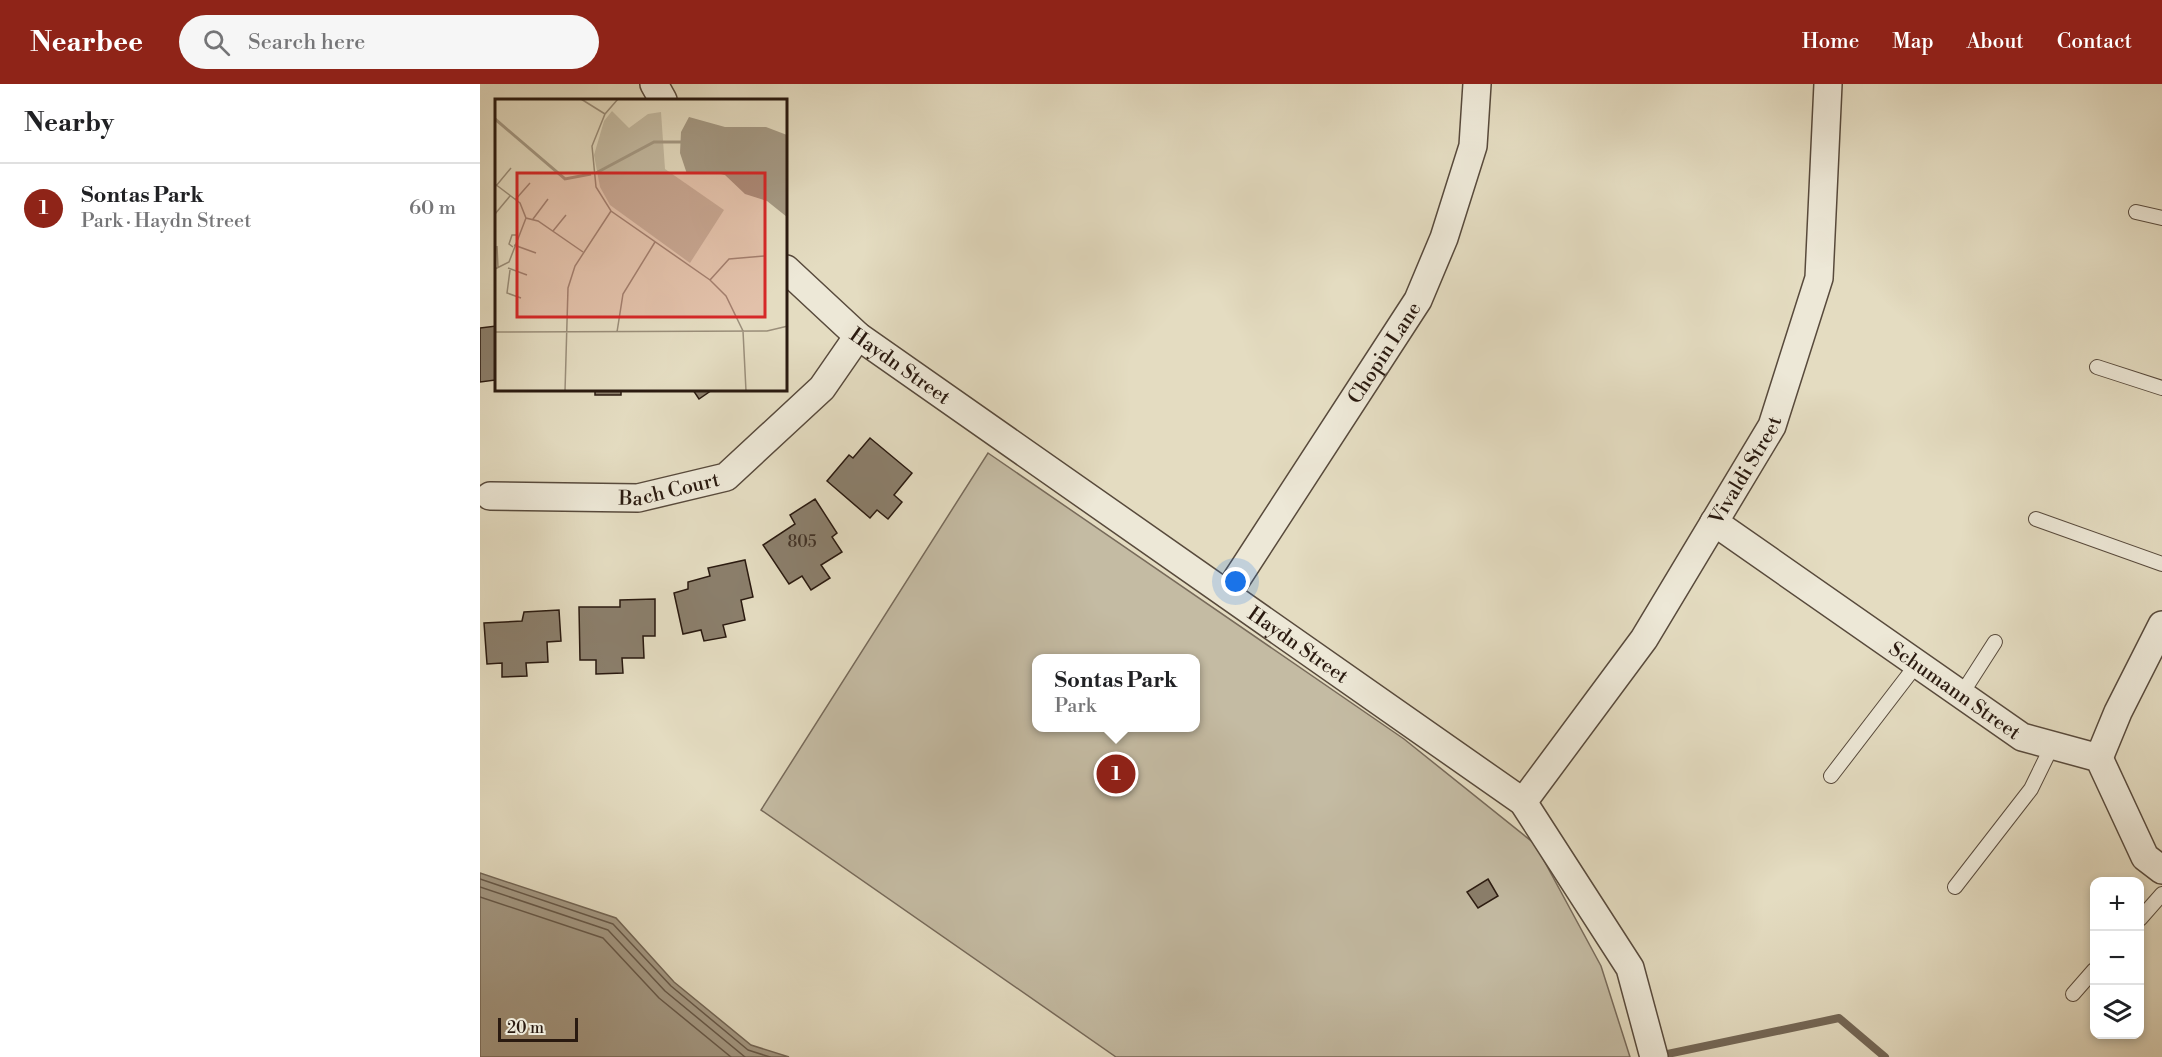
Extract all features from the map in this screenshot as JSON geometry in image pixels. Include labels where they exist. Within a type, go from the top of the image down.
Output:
[{"type":"street","points":[[654,84],[662,99]]},
{"type":"street","name":"Chopin Lane","points":[[1227,594],[1418,300],[1444,238],[1473,146],[1477,84]]},
{"type":"street","name":"Vivaldi Street","points":[[1523,802],[1644,639],[1772,426],[1819,278],[1828,84]]},
{"type":"street","name":"Haydn Street","points":[[788,270],[858,336],[1523,802],[1630,968],[1654,1057]]},
{"type":"street","name":"Bach Court","points":[[490,496],[638,498],[726,477],[822,388],[858,336]]},
{"type":"street","name":"Schumann Street","points":[[1714,522],[2022,737],[2099,758]]},
{"type":"street","points":[[2160,634],[2118,712],[2099,758],[2145,857],[2162,870]]},
{"type":"lane","points":[[2136,212],[2162,218]]},
{"type":"lane","points":[[2097,367],[2162,388]]},
{"type":"lane","points":[[2036,519],[2162,564]]},
{"type":"lane","points":[[1961,695],[1995,642]]},
{"type":"lane","points":[[1831,776],[1917,664]]},
{"type":"lane","points":[[1954,887],[2031,789],[2052,746]]},
{"type":"lane","points":[[2144,914],[2162,894]]},
{"type":"lane","points":[[2073,994],[2090,975]]},
{"type":"shaded area","points":[[988,453],[1404,739],[1535,844],[1601,966],[1630,1057],[1116,1057],[761,810]]},
{"type":"water","points":[[480,873],[616,918],[674,982],[751,1045],[789,1057],[480,1057]]},
{"type":"building","points":[[495,326],[495,380],[480,382],[480,328]]},
{"type":"building","points":[[595,392],[621,392],[621,395],[595,395]]},
{"type":"building","points":[[694,392],[709,392],[699,399]]},
{"type":"building","points":[[870,438],[912,473],[894,495],[902,502],[888,519],[877,510],[870,518],[827,481],[849,455],[853,458]]},
{"type":"building","points":[[815,499],[837,533],[832,537],[842,552],[821,565],[830,578],[811,590],[802,576],[789,584],[763,545],[795,524],[790,515]]},
{"type":"building","points":[[745,560],[753,597],[741,600],[745,620],[723,625],[726,637],[704,641],[701,630],[683,634],[674,593],[688,589],[688,582],[710,576],[708,568]]},
{"type":"building","points":[[655,599],[655,636],[643,636],[644,658],[622,658],[623,673],[596,674],[596,660],[580,660],[579,607],[620,607],[620,600]]},
{"type":"building","points":[[559,610],[561,641],[547,642],[548,662],[526,663],[527,676],[502,677],[502,663],[487,664],[484,623],[522,621],[524,612]]},
{"type":"building","points":[[1488,879],[1498,896],[1478,908],[1467,892]]},
{"type":"waterway","points":[[1658,1056],[1839,1018],[1885,1057]]},
{"type":"place","name":"Sontas Park","points":[[1116,774]]}]
